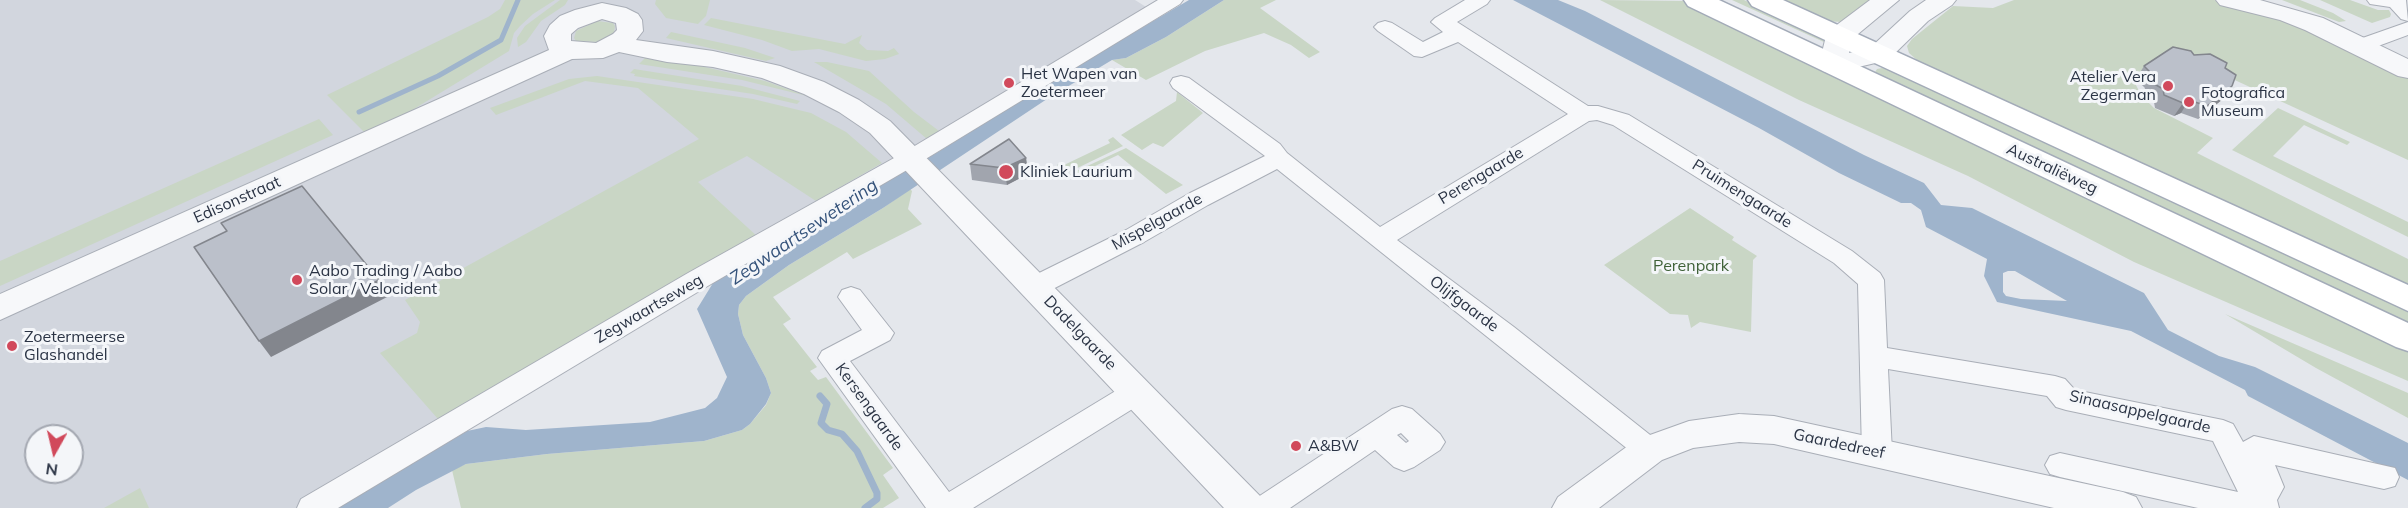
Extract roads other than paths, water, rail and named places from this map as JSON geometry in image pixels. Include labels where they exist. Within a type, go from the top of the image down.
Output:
[{"type":"main road","name":"Australiëweg","points":[[1697,0],[1836,50],[2408,338]]},
{"type":"main road","name":"Australiëweg","points":[[1761,0],[1836,50],[1879,54],[2408,299]]},
{"type":"street","name":"Zegwaartseweg","points":[[312,508],[698,280],[919,166],[1173,0]]},
{"type":"street","name":"Pruimengaarde","points":[[1480,0],[1442,22],[1584,114],[1598,112],[1621,120],[1843,257],[1848,264],[1871,280],[1877,453]]},
{"type":"street","points":[[1836,50],[1886,0]]},
{"type":"street","points":[[1879,54],[1919,16],[1943,0]]},
{"type":"street","points":[[2229,0],[2289,15],[2367,44],[2408,63]]},
{"type":"street","points":[[2274,0],[2320,16],[2408,70]]},
{"type":"street","points":[[601,7],[626,17],[630,23],[623,37],[588,52],[563,46],[559,31],[563,26],[601,7]]},
{"type":"street","points":[[1384,27],[1422,51],[1459,33]]},
{"type":"street","points":[[2367,44],[2408,28]]},
{"type":"street","name":"Dadelgaarde","points":[[623,37],[667,54],[713,59],[770,72],[814,88],[849,106],[880,127],[1248,508]]},
{"type":"street","name":"Edisonstraat","points":[[0,308],[473,92],[504,81],[563,46]]},
{"type":"street","name":"Olijfgaarde","points":[[1181,83],[1272,149],[1379,239],[1504,334],[1649,450]]},
{"type":"street","name":"Perengaarde","points":[[1379,239],[1584,114]]},
{"type":"street","name":"Mispelgaarde","points":[[1036,286],[1280,158]]},
{"type":"street","name":"Kersengaarde","points":[[851,297],[880,333],[832,358],[943,508]]},
{"type":"street","name":"Sinaasappelgaarde","points":[[1875,356],[2055,387],[2066,399],[2223,432],[2260,505]]},
{"type":"street","points":[[948,508],[1137,392]]},
{"type":"street","name":"Gaardedreef","points":[[1571,508],[1649,450],[1689,435],[1739,428],[1774,430],[1877,453],[2066,489],[2260,505]]},
{"type":"street","points":[[1266,508],[1377,434]]},
{"type":"street","points":[[2260,505],[2269,487],[2254,448],[2384,477]]},
{"type":"street","name":"Gaardedreef","points":[[2066,489],[2123,508]]},
{"type":"water","name":"Zegwaartsewetering","points":[[1189,0],[1224,0],[1166,37],[1126,58],[1112,60],[1047,99],[883,208],[789,265],[746,296],[739,305],[738,314],[743,335],[766,378],[771,393],[766,404],[750,424],[742,430],[704,441],[547,454],[466,464],[416,490],[388,508],[337,508],[467,431],[486,427],[526,430],[650,422],[705,408],[717,398],[727,377],[697,309],[713,283],[938,152],[1061,75]]},
{"type":"water","points":[[1513,0],[1558,0],[1585,11],[1864,155],[1924,183],[1941,205],[1972,208],[2144,293],[2168,330],[2219,356],[2255,367],[2408,443],[2408,480],[2248,396],[2245,390],[2131,331],[1997,302],[1984,276],[1987,259],[1926,227],[1921,210],[1911,203],[1901,203],[1839,173],[1759,128]],"holes":[[[2015,271],[2067,301],[2006,296],[2003,292],[2003,273]]]},
{"type":"waterway","points":[[359,112],[438,76],[501,40],[518,0]]},
{"type":"waterway","points":[[820,396],[827,404],[821,423],[828,430],[842,434],[857,451],[877,493],[877,499],[865,508]]},
{"type":"place","name":"Het Wapen van Zoetermeer","points":[[1009,83]]},
{"type":"place","name":"Atelier Vera Zegerman","points":[[2168,86]]},
{"type":"place","name":"Fotografica Museum","points":[[2189,102]]},
{"type":"place","name":"Kliniek Laurium","points":[[1006,172]]},
{"type":"place","name":"Aabo Trading / Aabo Solar / Velocident","points":[[297,280]]},
{"type":"place","name":"Zoetermeerse Glashandel","points":[[12,346]]},
{"type":"place","name":"A&BW","points":[[1296,446]]},
{"type":"park label","name":"Perenpark","points":[[1691,266]]}]
